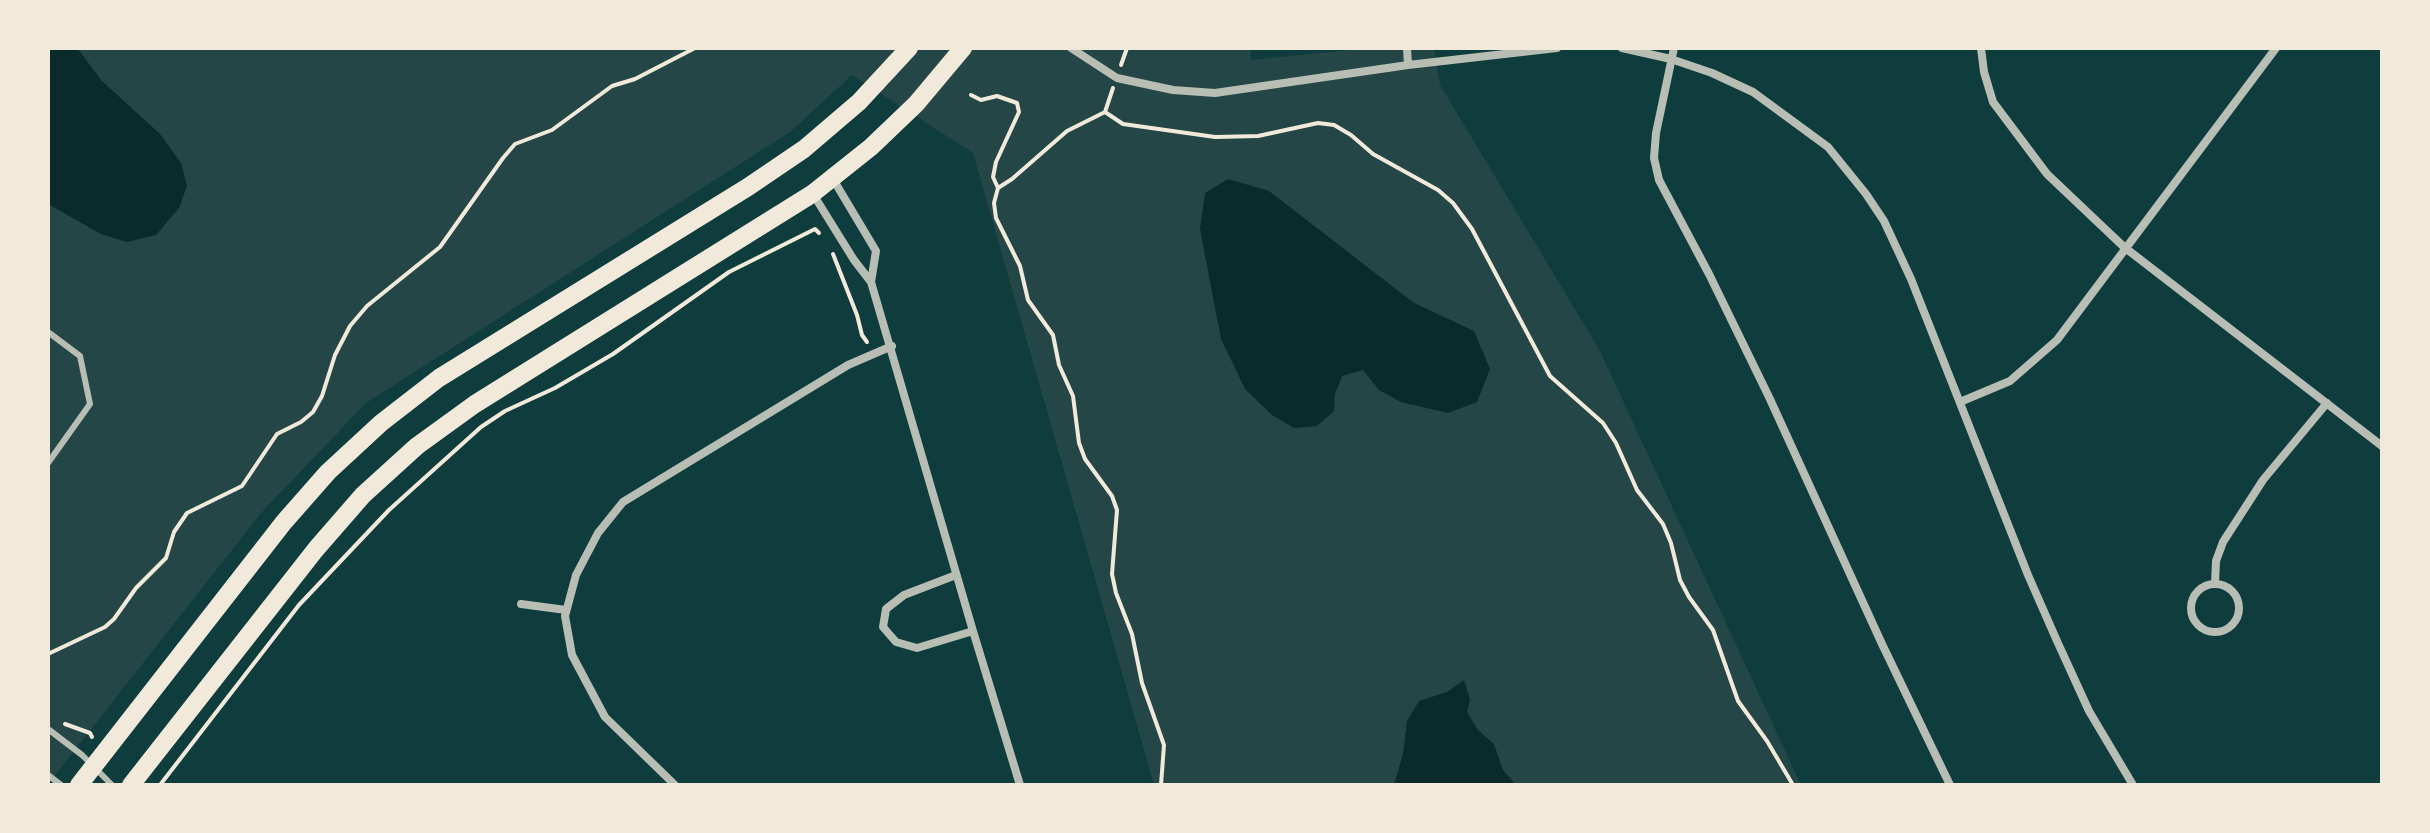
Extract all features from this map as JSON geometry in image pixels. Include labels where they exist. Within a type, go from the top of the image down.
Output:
[{"type":"main road","points":[[79,785],[284,522],[328,472],[381,423],[439,378],[748,187],[804,149],[859,102],[909,48]]},
{"type":"main road","points":[[131,785],[316,549],[363,495],[417,446],[475,404],[833,179],[916,104],[963,48]]},
{"type":"street","points":[[1071,48],[1117,78],[1173,90],[1215,93],[1408,65],[1557,48]]},
{"type":"street","points":[[1407,48],[1408,65]]},
{"type":"street","points":[[1622,48],[1671,59],[1753,92],[1808,130],[1846,168],[1884,221],[1911,279],[2057,641],[2089,711],[2133,785]]},
{"type":"street","points":[[1674,48],[1656,133],[1654,158],[1659,180],[1769,397],[1950,785]]},
{"type":"street","points":[[1981,48],[1993,102],[2047,174],[2124,247],[2382,446]]},
{"type":"street","points":[[1960,402],[2010,381],[2057,340],[2276,48]]},
{"type":"street","points":[[833,179],[876,251],[871,282]]},
{"type":"street","points":[[812,194],[871,282],[1020,785]]},
{"type":"street","points":[[675,785],[605,717],[572,655],[566,610],[576,575],[598,533],[623,502],[848,365],[892,346]]},
{"type":"street","points":[[2215,584],[2216,561],[2223,542],[2263,480],[2327,403]]},
{"type":"street","points":[[956,575],[904,595],[886,609],[883,627],[896,642],[917,648],[973,631]]},
{"type":"street","points":[[2215,584],[2234,593],[2239,608],[2234,623],[2221,632],[2198,626],[2193,620],[2191,604],[2198,590],[2215,584]]},
{"type":"street","points":[[521,604],[566,610]]},
{"type":"lane","points":[[48,332],[80,356],[90,404],[48,463]]},
{"type":"lane","points":[[48,729],[112,785]]},
{"type":"lane","points":[[48,775],[61,785]]},
{"type":"path","points":[[48,654],[105,627],[114,619],[136,588],[166,558],[174,532],[187,513],[242,486],[277,434],[313,412],[350,326],[367,306],[440,247],[515,144],[552,130],[612,86],[635,79],[695,48]]},
{"type":"path","points":[[971,95],[981,100],[997,96],[1017,103],[1019,112],[996,162],[993,177],[998,188],[994,203],[996,218],[1020,266],[1028,300],[1053,335],[1059,365],[1073,396],[1079,443],[1085,459],[1112,496],[1117,510],[1112,574],[1132,634],[1142,683],[1164,745],[1161,785]]},
{"type":"path","points":[[998,188],[1067,131],[1105,112],[1123,124],[1215,137],[1258,136],[1318,123],[1334,125],[1373,154],[1438,190],[1453,203],[1472,229],[1550,376],[1603,423],[1616,443],[1637,490],[1663,524],[1680,580],[1713,630],[1738,701],[1793,785]]},
{"type":"path","points":[[160,785],[299,605],[389,510],[481,427],[613,354],[729,272],[815,229],[822,235]]},
{"type":"path","points":[[827,244],[857,315],[862,335],[876,353]]},
{"type":"shaded area","points":[[48,48],[1250,48],[1251,60],[1369,48],[1434,48],[1440,85],[1599,349],[1801,785],[1154,785],[973,153],[852,75],[790,132],[366,403],[261,513],[48,784]]},
{"type":"shaded area","points":[[48,48],[77,48],[102,81],[160,134],[181,163],[187,186],[179,208],[156,235],[127,242],[101,234],[48,204]]},
{"type":"shaded area","points":[[1228,179],[1269,191],[1414,303],[1474,331],[1490,369],[1477,402],[1448,413],[1401,402],[1379,390],[1363,370],[1342,376],[1335,394],[1334,411],[1317,426],[1294,428],[1272,415],[1245,389],[1221,339],[1200,229],[1205,193]]},
{"type":"shaded area","points":[[1464,680],[1470,699],[1467,712],[1478,730],[1494,744],[1503,770],[1516,785],[1394,785],[1403,754],[1407,721],[1419,701],[1447,692]]}]
